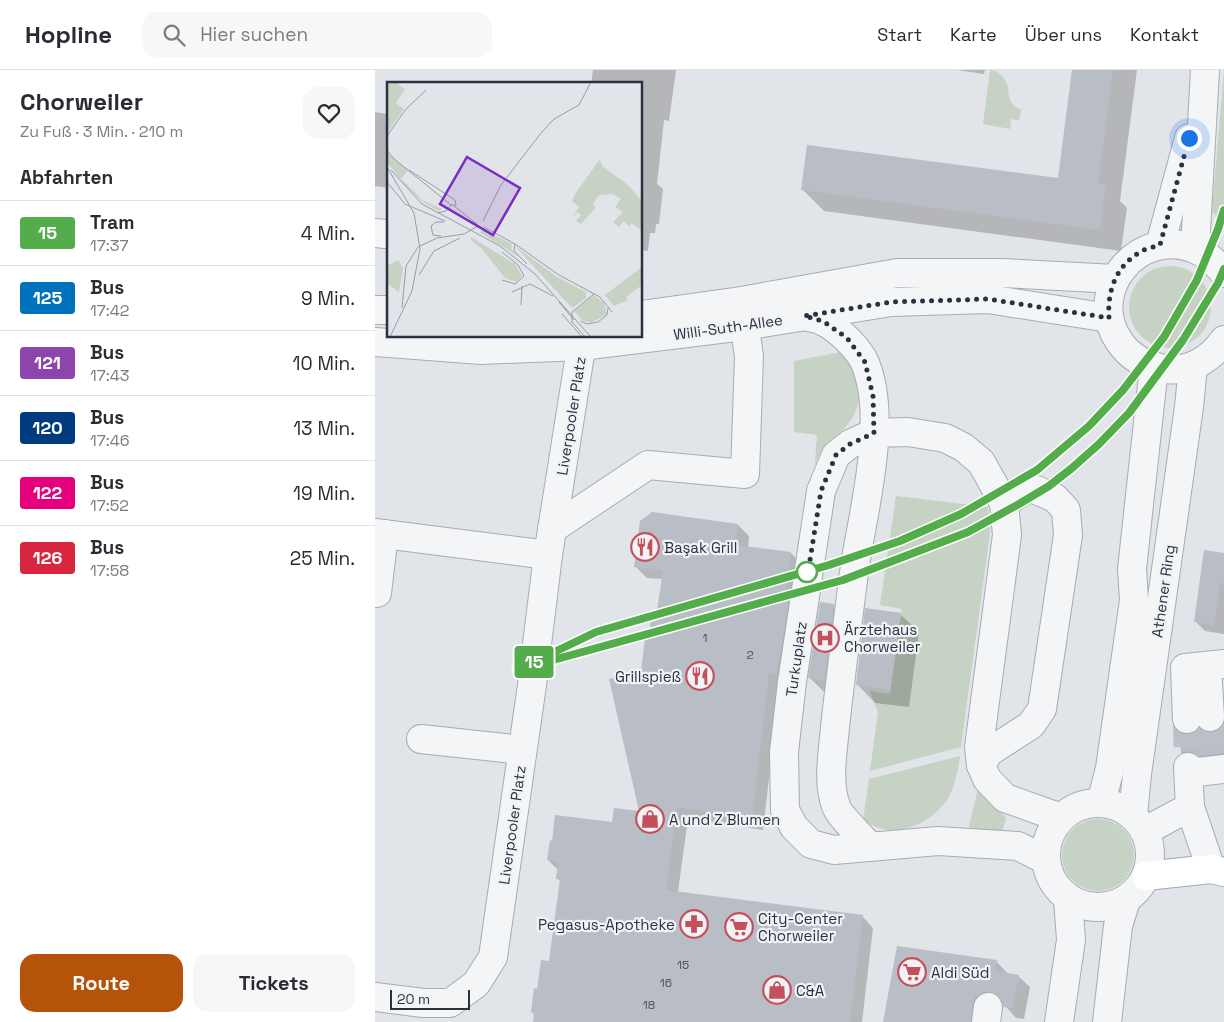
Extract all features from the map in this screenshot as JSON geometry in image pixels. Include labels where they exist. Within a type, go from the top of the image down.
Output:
[{"type":"main road","points":[[1146,876],[1217,870]]},
{"type":"street","points":[[1160,245],[1204,75]]},
{"type":"street","points":[[1195,249],[1204,75]]},
{"type":"street","points":[[1224,273],[1211,259],[1195,249],[1178,244],[1160,245],[1142,251],[1126,263],[1115,279],[1110,291],[1108,305],[1109,318],[1114,335],[1124,349],[1138,360],[1154,367],[1174,370],[1193,366],[1207,359],[1224,340]]},
{"type":"street","name":"Willi-Suth-Allee","points":[[643,331],[743,314],[897,273],[1002,273],[1115,279]]},
{"type":"street","name":"Willi-Suth-Allee","points":[[643,315],[743,314],[804,316],[891,302],[988,299],[1109,318]]},
{"type":"street","points":[[377,593],[380,534],[550,542],[648,465],[745,474],[749,356],[743,314]]},
{"type":"street","points":[[804,316],[823,321],[847,338],[865,362],[873,396],[874,433],[869,487],[855,565],[843,657],[832,784],[836,807],[869,847]]},
{"type":"street","name":"Willi-Suth-Allee","points":[[375,342],[481,350],[600,338]]},
{"type":"street","name":"Liverpooler Platz","points":[[375,997],[423,1003],[450,1003],[476,984],[493,957],[532,685],[550,542],[582,341]]},
{"type":"street","name":"Athener Ring","points":[[1107,1022],[1118,926],[1126,900],[1141,885],[1146,876],[1150,861],[1150,846],[1139,824],[1137,774],[1189,407],[1193,366]]},
{"type":"street","name":"Athener Ring","points":[[1101,803],[1110,768],[1134,600],[1132,569],[1154,367]]},
{"type":"street","name":"Turkuplatz","points":[[1046,860],[1018,846],[938,841],[834,850],[811,844],[794,827],[785,810],[784,752],[792,682],[821,491],[836,455],[850,444],[874,433],[908,432],[945,438],[963,446],[981,462],[1004,503],[1007,535],[979,746],[981,765],[987,779],[1005,798],[1061,818]]},
{"type":"street","points":[[981,765],[989,752],[1031,725],[1042,709],[1068,535],[1067,510],[1055,498],[1029,487],[1004,503]]},
{"type":"street","points":[[1152,665],[1205,666],[1198,718]]},
{"type":"street","points":[[421,739],[522,750]]},
{"type":"street","points":[[1205,769],[1190,807],[1217,870]]},
{"type":"street","points":[[1126,900],[1097,908],[1068,898],[1053,882],[1046,860],[1049,837],[1061,818],[1079,806],[1101,803],[1118,807],[1139,824],[1190,807]]},
{"type":"street","points":[[1059,1022],[1071,940],[1068,898]]},
{"type":"green space","points":[[990,70],[999,73],[1004,78],[1011,102],[1021,110],[1019,120],[1011,119],[1010,129],[983,124]]},
{"type":"green space","points":[[1224,70],[1224,226],[1212,211]]},
{"type":"green space","points":[[1162,266],[1178,266],[1193,273],[1204,284],[1211,299],[1208,323],[1199,336],[1178,348],[1162,348],[1147,341],[1136,330],[1129,315],[1129,299],[1136,284],[1147,273]]},
{"type":"green space","points":[[846,351],[858,378],[859,397],[857,407],[848,424],[825,445],[815,463],[817,435],[794,432],[794,361]]},
{"type":"green space","points":[[896,496],[988,507],[990,533],[961,747],[870,771],[878,712],[870,691],[890,694],[902,609],[880,605]]},
{"type":"green space","points":[[960,756],[958,771],[950,794],[940,809],[925,821],[907,828],[889,830],[882,829],[863,820],[869,779]]},
{"type":"green space","points":[[978,789],[1006,818],[1000,837],[972,833],[969,826]]},
{"type":"green space","points":[[1091,819],[1105,819],[1124,829],[1134,848],[1134,862],[1124,881],[1105,891],[1091,891],[1072,881],[1062,862],[1062,848],[1072,829]]},
{"type":"building","points":[[1072,70],[1113,70],[1098,184],[1106,185],[1100,230],[801,190],[807,145],[1058,178]]},
{"type":"building","points":[[652,512],[738,524],[736,545],[791,552],[785,597],[789,597],[777,674],[769,673],[752,819],[677,807],[666,890],[863,915],[850,1022],[533,1022],[534,1013],[531,1012],[534,988],[537,989],[541,960],[549,961],[560,879],[556,879],[558,862],[547,860],[550,840],[552,841],[555,815],[612,822],[614,808],[639,811],[609,679],[641,672],[645,638],[648,638],[652,614],[657,611],[663,570],[634,567],[640,521]]},
{"type":"building","points":[[1204,550],[1224,553],[1224,583],[1220,583],[1214,625],[1194,622]]},
{"type":"building","points":[[820,602],[834,604],[825,681],[808,678]]},
{"type":"building","points":[[865,608],[901,613],[890,690],[856,685]]},
{"type":"building","points":[[1224,724],[1224,754],[1199,756],[1188,751],[1181,753],[1180,733],[1188,735],[1199,728],[1203,731],[1211,732],[1219,730]]},
{"type":"building","points":[[897,946],[997,960],[995,971],[1019,975],[1013,1008],[1003,1007],[998,995],[990,992],[982,993],[975,998],[971,1022],[883,1022]]},
{"type":"tunnel","points":[[1210,717],[1212,766]]},
{"type":"tunnel","points":[[1187,719],[1188,767]]},
{"type":"tram line","name":"15","points":[[1224,210],[1197,280],[1164,337],[1123,390],[1089,426],[1037,470],[961,514],[900,541],[829,565],[596,632],[517,670],[843,580],[968,532],[1019,504],[1049,486],[1072,468],[1099,444],[1137,404],[1183,340],[1218,283],[1224,269]]},
{"type":"place","name":"Başak Grill","points":[[645,547]]},
{"type":"place","name":"Ärztehaus Chorweiler","points":[[825,638]]},
{"type":"place","name":"Grillspieß","points":[[700,676]]},
{"type":"place","name":"A und Z Blumen","points":[[650,819]]},
{"type":"place","name":"Pegasus-Apotheke","points":[[694,924]]},
{"type":"place","name":"City-Center Chorweiler","points":[[739,927]]},
{"type":"place","name":"Aldi Süd","points":[[912,972]]},
{"type":"place","name":"C&A","points":[[777,990]]},
{"type":"route","points":[[807,572],[807,579],[821,491],[836,455],[850,444],[874,433],[873,396],[865,362],[847,338],[823,321],[804,316],[891,302],[988,299],[1109,318],[1110,291],[1115,279],[1126,263],[1142,251],[1160,245],[1189,138]]}]
